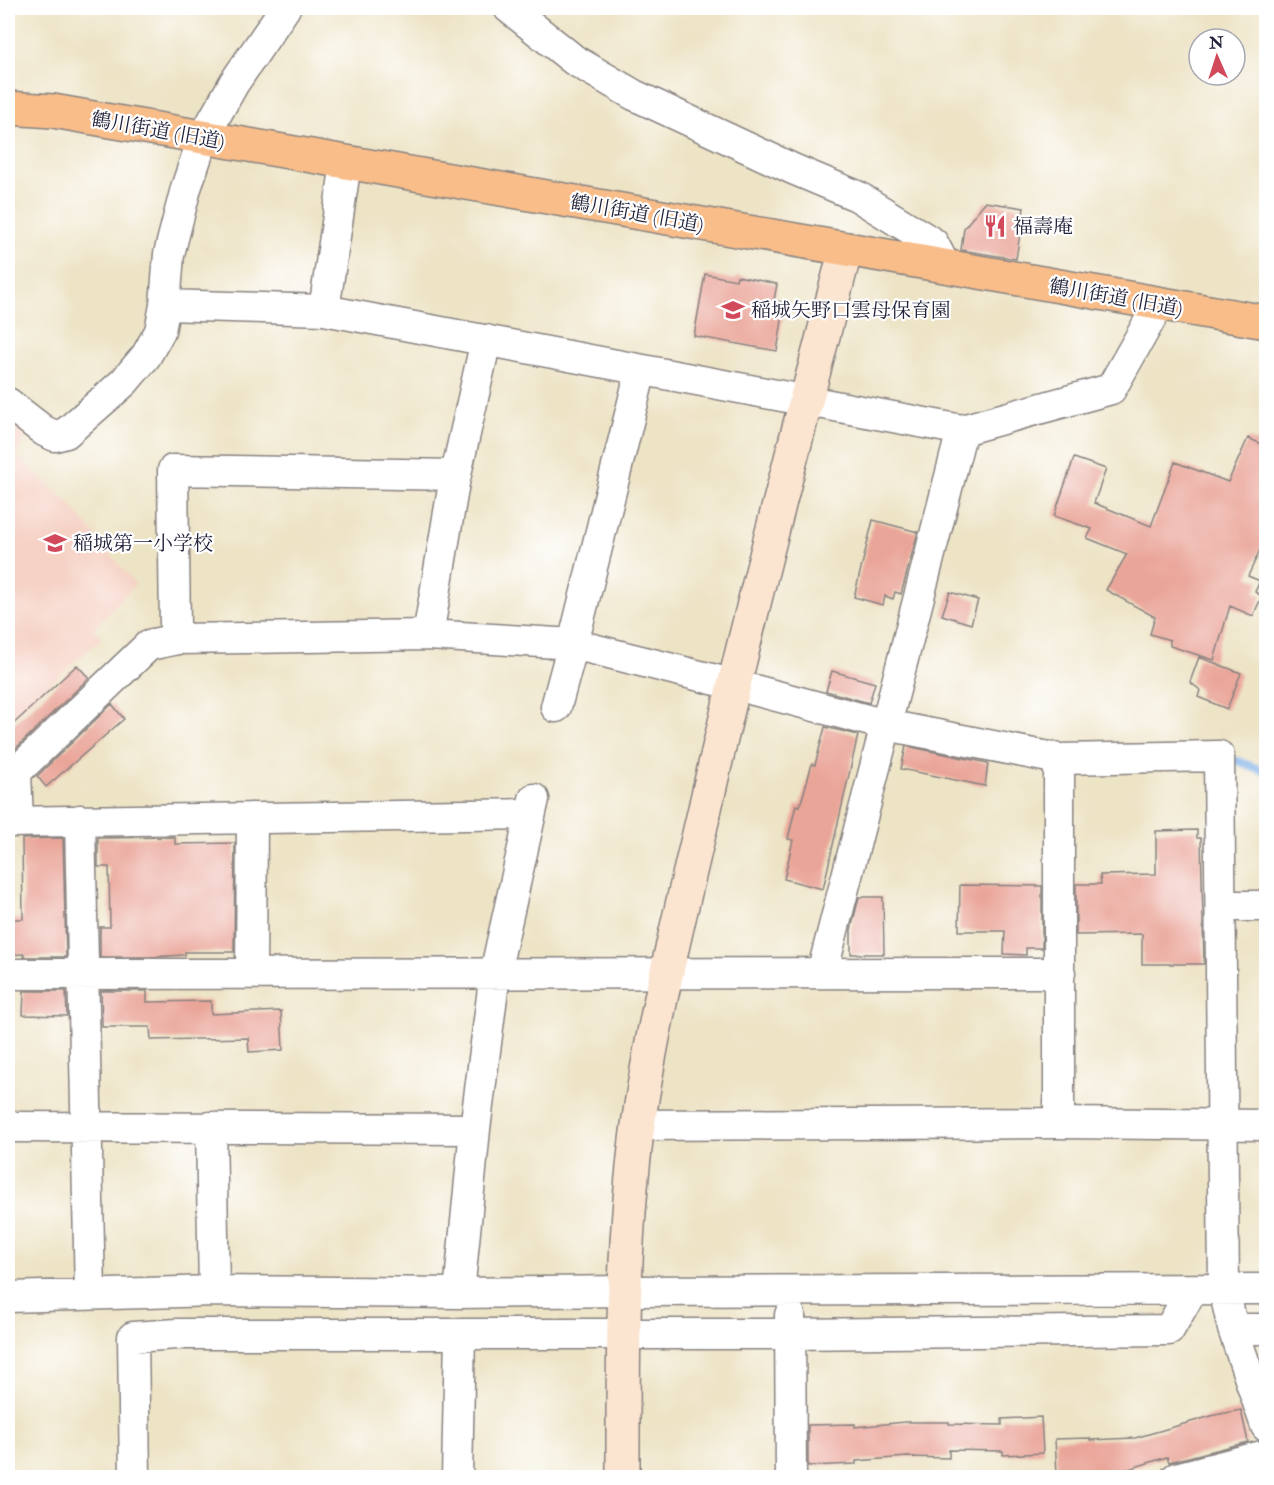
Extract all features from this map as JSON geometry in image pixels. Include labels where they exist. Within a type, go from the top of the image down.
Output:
[{"type":"main road","name":"鶴川街道 (旧道)","points":[[8,108],[53,111],[1266,322]]},
{"type":"street","points":[[8,403],[44,431],[55,435],[66,433],[124,382],[146,356],[160,331],[165,305],[169,254],[186,188],[203,138],[234,83],[285,8]]},
{"type":"street","points":[[509,8],[574,60],[634,95],[793,169],[857,196],[933,243],[945,266]]},
{"type":"street","points":[[324,310],[346,163]]},
{"type":"street","points":[[623,1478],[623,1334],[627,1223],[638,1125],[651,1049],[666,973],[733,683],[846,249]]},
{"type":"street","points":[[165,305],[324,310],[962,430],[1110,389],[1159,304]]},
{"type":"street","points":[[428,636],[456,475],[486,340]]},
{"type":"street","points":[[556,707],[641,370]]},
{"type":"street","points":[[822,973],[962,430]]},
{"type":"street","points":[[177,639],[173,470],[456,475]]},
{"type":"street","points":[[459,1293],[475,1129],[495,973],[532,807],[252,818],[13,822],[16,772],[149,645],[177,639],[428,636],[573,644],[716,680]]},
{"type":"street","points":[[754,690],[886,724],[1059,759],[1219,756],[1224,1289],[1233,1329],[1266,1426]]},
{"type":"street","points":[[1059,759],[1059,1123]]},
{"type":"street","points":[[251,973],[252,818]]},
{"type":"street","points":[[80,820],[90,1294]]},
{"type":"street","points":[[1221,906],[1266,906]]},
{"type":"street","points":[[8,974],[1060,973]]},
{"type":"street","points":[[638,1125],[1059,1123],[1266,1125]]},
{"type":"street","points":[[8,1127],[475,1129]]},
{"type":"street","points":[[211,1127],[214,1291]]},
{"type":"street","points":[[8,1297],[214,1291],[510,1293],[1266,1289]]},
{"type":"street","points":[[135,1478],[133,1337],[177,1334],[790,1334],[1169,1329],[1192,1290]]},
{"type":"street","points":[[789,1291],[791,1478]]},
{"type":"street","points":[[175,1293],[177,1334]]},
{"type":"street","points":[[508,1333],[510,1293]]},
{"type":"street","points":[[1233,1329],[1266,1329]]},
{"type":"street","points":[[457,1478],[460,1335]]},
{"type":"street","points":[[1176,1478],[1266,1455]]},
{"type":"shaded area","name":"稲城第一小学校","points":[[8,418],[26,435],[17,455],[69,503],[135,584],[94,629],[102,638],[8,721]]},
{"type":"building","points":[[985,202],[1024,208],[1016,259],[961,250],[964,228]]},
{"type":"building","points":[[705,274],[736,280],[737,276],[777,284],[774,300],[785,303],[777,351],[694,336]]},
{"type":"building","points":[[1248,438],[1266,446],[1266,537],[1248,576],[1260,581],[1255,592],[1262,596],[1253,616],[1230,606],[1214,660],[1170,646],[1170,640],[1150,634],[1155,617],[1106,590],[1127,554],[1087,538],[1092,529],[1054,516],[1074,458],[1106,469],[1094,503],[1151,526],[1175,462],[1228,482]]},
{"type":"building","points":[[873,520],[918,532],[901,594],[895,592],[893,599],[885,596],[883,605],[854,597]]},
{"type":"building","points":[[950,592],[978,600],[971,624],[942,615]]},
{"type":"building","points":[[1199,657],[1241,673],[1227,709],[1198,697],[1200,690],[1190,682]]},
{"type":"building","points":[[77,665],[89,678],[15,749],[8,740],[8,729]]},
{"type":"building","points":[[832,671],[875,683],[869,703],[826,691]]},
{"type":"building","points":[[112,704],[124,719],[46,787],[37,776]]},
{"type":"building","points":[[825,727],[858,735],[823,889],[784,879],[793,840],[788,839],[796,805],[800,806],[812,764],[815,765]]},
{"type":"building","points":[[906,746],[988,763],[985,786],[901,769]]},
{"type":"building","points":[[1197,830],[1197,838],[1201,838],[1204,964],[1142,964],[1142,934],[1076,935],[1076,884],[1101,884],[1100,875],[1156,874],[1156,831]]},
{"type":"building","points":[[175,837],[175,844],[235,843],[234,952],[185,952],[185,955],[149,957],[100,957],[100,927],[110,927],[109,867],[98,867],[98,838]]},
{"type":"building","points":[[63,838],[66,957],[8,955],[8,919],[23,919],[22,839]]},
{"type":"building","points":[[960,885],[1042,886],[1042,948],[1026,948],[1026,955],[1004,954],[1005,931],[959,931]]},
{"type":"building","points":[[859,897],[883,897],[884,954],[851,954],[851,930]]},
{"type":"building","points":[[24,991],[66,991],[67,1016],[23,1015]]},
{"type":"building","points":[[101,991],[147,991],[147,1002],[211,1001],[211,1014],[281,1011],[283,1050],[249,1052],[248,1038],[151,1040],[150,1027],[102,1027]]},
{"type":"building","points":[[1241,1410],[1248,1442],[1169,1462],[1167,1457],[1119,1472],[1057,1474],[1055,1439],[1135,1438],[1215,1415]]},
{"type":"building","points":[[1041,1417],[1043,1453],[1003,1455],[1003,1451],[949,1450],[949,1458],[907,1457],[856,1461],[856,1464],[808,1466],[808,1425],[855,1424],[855,1427],[905,1422],[949,1422],[949,1424],[1002,1425],[1002,1419]]},
{"type":"waterway","points":[[1238,761],[1266,772]]},
{"type":"place","name":"福壽庵","points":[[995,226]]},
{"type":"place","name":"稲城矢野口雲母保育園","points":[[733,310]]},
{"type":"place","name":"稲城第一小学校","points":[[55,543]]}]
